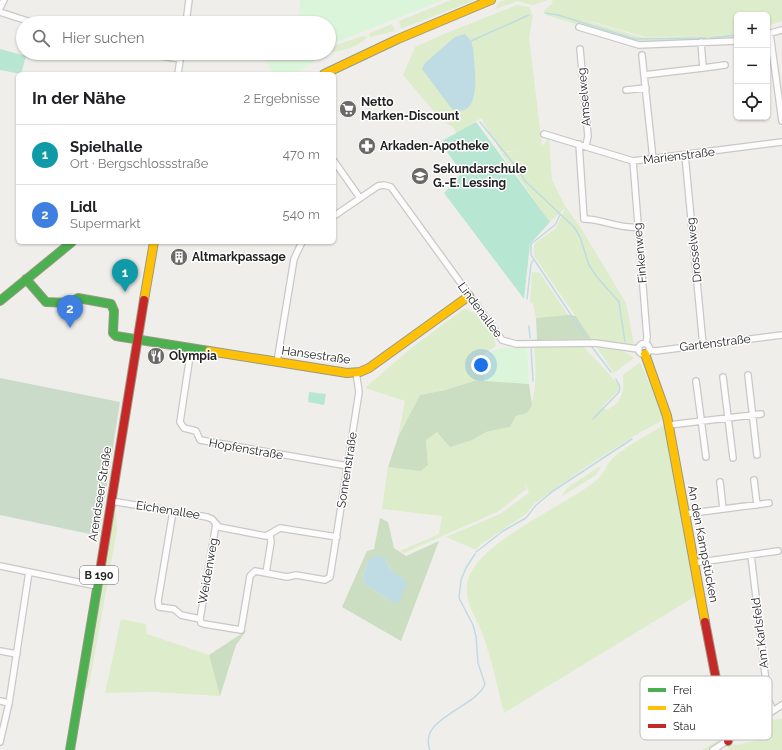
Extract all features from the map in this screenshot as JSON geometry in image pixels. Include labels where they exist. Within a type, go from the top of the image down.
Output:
[{"type":"street","points":[[0,8],[4,0]]},
{"type":"street","points":[[187,16],[189,0]]},
{"type":"street","points":[[328,72],[398,39],[491,0]]},
{"type":"street","points":[[0,12],[16,17]]},
{"type":"street","points":[[579,27],[639,45],[734,41]]},
{"type":"street","points":[[770,33],[782,30]]},
{"type":"street","points":[[700,42],[703,68]]},
{"type":"street","points":[[770,46],[782,121]]},
{"type":"street","name":"Amselweg","points":[[580,49],[588,136],[586,146]]},
{"type":"street","points":[[642,55],[654,159]]},
{"type":"street","points":[[178,72],[180,60]]},
{"type":"street","points":[[644,75],[725,66]]},
{"type":"street","points":[[626,90],[646,88]]},
{"type":"street","name":"Marienstraße","points":[[544,134],[632,161],[782,142]]},
{"type":"street","points":[[578,144],[584,220],[599,220],[618,227],[637,227]]},
{"type":"street","name":"Drosselweg","points":[[685,155],[703,345]]},
{"type":"street","name":"Finkenweg","points":[[632,161],[647,337],[646,344]]},
{"type":"street","points":[[336,163],[360,198],[336,215]]},
{"type":"street","name":"Lindenallee","points":[[360,198],[378,186],[384,185],[391,187],[497,335],[507,343],[595,343],[644,351]]},
{"type":"street","points":[[0,301],[70,244]]},
{"type":"street","name":"Arendseer Straße","points":[[70,750],[154,244]]},
{"type":"street","points":[[277,362],[294,259],[301,244]]},
{"type":"street","name":"Hansestraße","points":[[26,279],[46,302],[69,303],[78,298],[111,304],[114,311],[113,333],[116,336],[342,372],[356,372],[373,366],[469,296]]},
{"type":"street","name":"Gartenstraße","points":[[644,351],[656,351],[782,335]]},
{"type":"street","points":[[644,351],[641,344],[646,344]]},
{"type":"street","name":"An den Kampstücken","points":[[646,344],[644,351],[666,412],[669,425],[716,676]]},
{"type":"street","name":"Hopfenstraße","points":[[191,349],[180,422],[184,428],[196,431],[200,440],[348,466]]},
{"type":"street","name":"Sonnenstraße","points":[[266,573],[287,577],[296,575],[325,580],[330,577],[360,392],[356,372]]},
{"type":"street","points":[[748,375],[757,455]]},
{"type":"street","points":[[722,377],[733,458]]},
{"type":"street","points":[[696,381],[706,457]]},
{"type":"street","points":[[669,425],[761,414]]},
{"type":"street","points":[[754,480],[757,505]]},
{"type":"street","points":[[720,482],[722,509]]},
{"type":"street","name":"Eichenallee","points":[[111,501],[207,517],[212,519],[219,527],[225,529],[266,536],[280,528],[337,537]]},
{"type":"street","points":[[685,514],[769,503]]},
{"type":"street","name":"Weidenweg","points":[[173,511],[158,601],[159,606],[174,609],[181,615],[200,618]]},
{"type":"street","name":"Weidenweg","points":[[216,524],[200,618],[201,623],[241,630],[249,582],[253,572],[266,573]]},
{"type":"street","points":[[266,573],[271,542],[270,535]]},
{"type":"street","points":[[694,563],[778,551]]},
{"type":"street","name":"Am Karlsfeld","points":[[751,555],[765,676]]},
{"type":"street","points":[[0,566],[97,586]]},
{"type":"street","points":[[0,742],[9,703],[29,572]]},
{"type":"street","points":[[0,651],[17,654]]},
{"type":"street","points":[[0,702],[9,703]]},
{"type":"street","points":[[773,711],[782,705]]},
{"type":"street","points":[[713,750],[728,741]]},
{"type":"green space","points":[[300,0],[443,0],[336,42],[336,16],[299,16]]},
{"type":"green space","points":[[451,0],[475,0],[401,29],[399,21]]},
{"type":"green space","points":[[505,0],[548,0],[533,5],[518,1],[495,9],[500,2]]},
{"type":"green space","points":[[552,0],[782,0],[782,21],[770,25],[770,12],[734,12],[734,38],[641,44],[546,15],[544,11],[553,3]],"holes":[[[590,21],[649,38],[700,35],[648,39]]]},
{"type":"green space","points":[[517,5],[529,7],[533,16],[529,37],[542,146],[549,138],[552,180],[565,206],[579,225],[626,303],[634,344],[591,339],[534,256],[534,244],[556,228],[565,208],[550,222],[501,153],[521,150],[501,152],[481,118],[457,134],[453,127],[441,120],[403,75],[415,47]]},
{"type":"green space","points":[[392,24],[395,31],[371,37],[369,35],[370,33]]},
{"type":"green space","points":[[363,36],[367,37],[360,43],[346,49],[336,51],[336,45]]},
{"type":"green space","points":[[0,49],[16,53],[16,60],[25,60],[22,72],[16,73],[0,70]]},
{"type":"green space","points":[[265,60],[315,60],[297,72],[273,72]]},
{"type":"green space","points":[[476,122],[550,222],[530,244],[524,299],[444,193],[462,173],[440,142]]},
{"type":"green space","points":[[532,272],[540,273],[568,315],[536,318],[533,304],[530,302]]},
{"type":"green space","points":[[464,309],[468,309],[470,312],[475,313],[494,338],[496,346],[484,354],[487,358],[484,381],[474,381],[420,395],[398,437],[405,401],[365,388],[410,349]]},
{"type":"green space","points":[[568,315],[576,316],[591,339],[537,340],[536,318]]},
{"type":"green space","points":[[527,347],[529,384],[485,381],[488,357],[486,354],[501,348]]},
{"type":"green space","points":[[534,347],[584,347],[619,385],[618,391],[602,407],[607,410],[619,400],[623,392],[623,375],[640,362],[665,419],[639,433],[584,468],[535,503],[525,515],[480,545],[476,550],[446,537],[500,514],[529,493],[525,483],[526,489],[499,511],[404,553],[400,551],[439,534],[442,516],[382,509],[388,467],[421,470],[428,465],[426,439],[437,432],[472,440],[486,432],[510,427],[516,416],[527,413],[531,406],[535,389],[536,372]]},
{"type":"green space","points":[[597,348],[623,351],[634,358],[614,373]]},
{"type":"green space","points":[[0,378],[120,402],[99,536],[0,515]]},
{"type":"green space","points":[[474,381],[502,381],[529,384],[532,405],[527,413],[516,416],[510,427],[486,432],[472,440],[450,447],[437,432],[426,440],[428,465],[421,471],[388,467],[398,437],[420,395],[445,390]]},
{"type":"green space","points":[[309,392],[326,394],[324,405],[308,402]]},
{"type":"green space","points":[[664,425],[667,426],[713,676],[710,676],[696,596],[504,713],[486,643],[468,599],[467,585],[472,570],[484,555],[502,541],[583,490],[599,478],[611,460],[638,440]]},
{"type":"green space","points":[[602,465],[596,475],[561,497],[567,488]]},
{"type":"green space","points":[[116,513],[117,530],[89,686],[83,693],[113,515]]},
{"type":"green space","points":[[380,518],[388,522],[394,548],[406,556],[439,541],[401,641],[342,607],[367,551],[374,549]],"holes":[[[386,559],[392,571],[404,579],[394,603],[366,585],[363,577],[368,561]]]},
{"type":"green space","points":[[121,619],[146,624],[147,634],[209,655],[220,696],[153,692],[105,693]]},
{"type":"green space","points":[[247,630],[236,645],[220,696],[209,655]]},
{"type":"green space","points":[[782,719],[782,750],[729,750],[726,744],[737,745],[758,740],[772,740],[772,720]]},
{"type":"green space","points":[[720,740],[718,745],[712,749],[702,750]]},
{"type":"water","points":[[465,34],[471,41],[473,48],[475,89],[473,99],[469,107],[462,110],[452,109],[422,69],[425,63],[455,37]]},
{"type":"water","points":[[376,555],[386,559],[390,569],[407,583],[399,603],[394,603],[366,585],[363,577],[368,561]]},
{"type":"waterway","points":[[545,13],[558,15],[635,39],[706,38]]},
{"type":"waterway","points":[[471,41],[529,15]]},
{"type":"waterway","points":[[710,38],[734,35]]},
{"type":"waterway","points":[[480,122],[517,168],[525,181],[574,227],[580,237],[589,265],[597,277],[619,302],[625,342]]},
{"type":"waterway","points":[[560,215],[555,225],[531,244],[531,255],[585,336]]},
{"type":"waterway","points":[[527,299],[531,264],[533,260]]},
{"type":"waterway","points":[[529,326],[530,338]]},
{"type":"waterway","points":[[592,347],[611,372]]},
{"type":"waterway","points":[[531,348],[533,381]]},
{"type":"waterway","points":[[593,419],[619,392],[620,387],[616,379]]},
{"type":"waterway","points":[[476,552],[503,531],[526,518],[536,505],[553,491],[632,439]]},
{"type":"waterway","points":[[430,750],[428,739],[432,730],[439,721],[471,700],[480,692],[485,684],[478,663],[476,636],[473,625],[459,598],[461,580],[466,568],[475,554]]},
{"type":"traffic: fast","points":[[0,301],[70,244]]},
{"type":"traffic: fast","points":[[26,279],[46,302],[69,303],[78,298],[111,304],[114,311],[113,333],[116,336],[209,351]]},
{"type":"traffic: fast","points":[[70,750],[100,571]]},
{"type":"traffic: slow","points":[[328,72],[398,39],[491,0]]},
{"type":"traffic: slow","points":[[144,300],[154,244]]},
{"type":"traffic: slow","points":[[209,351],[347,373],[360,372],[369,368],[469,296]]},
{"type":"traffic: slow","points":[[645,354],[667,416],[705,622]]},
{"type":"traffic: jam","points":[[100,571],[144,300]]},
{"type":"traffic: jam","points":[[705,622],[715,676]]},
{"type":"place","name":"Netto Marken-Discount","points":[[348,109]]},
{"type":"place","name":"Arkaden-Apotheke","points":[[367,146]]},
{"type":"place","name":"Sekundarschule G.-E. Lessing","points":[[420,176]]},
{"type":"place","name":"Altmarkpassage","points":[[179,257]]},
{"type":"place","name":"Spielhalle","points":[[125,292]]},
{"type":"place","name":"Lidl","points":[[70,328]]},
{"type":"place","name":"Olympia","points":[[156,356]]}]
